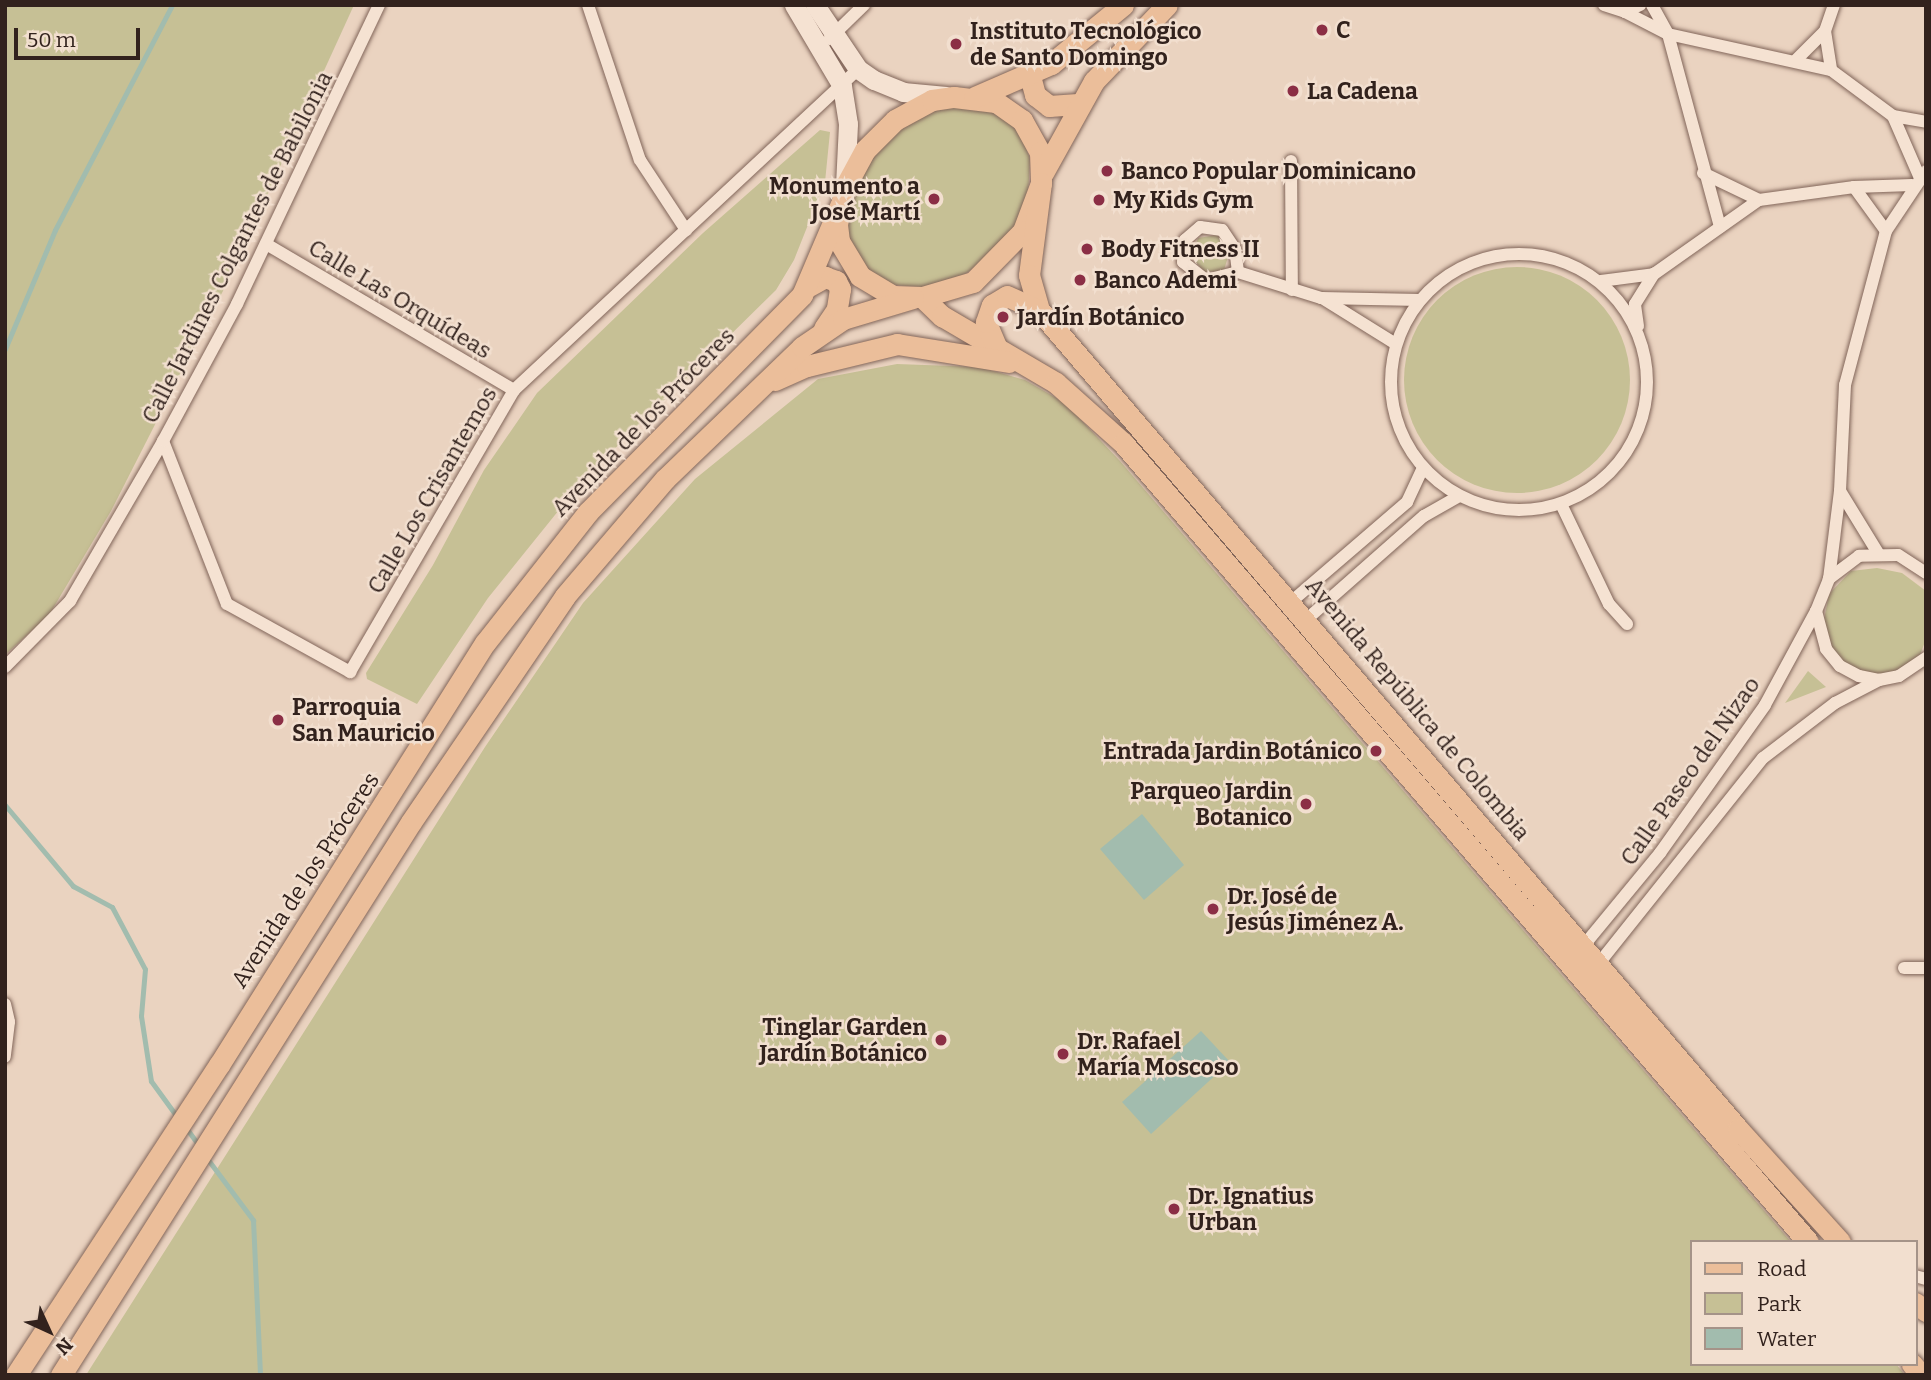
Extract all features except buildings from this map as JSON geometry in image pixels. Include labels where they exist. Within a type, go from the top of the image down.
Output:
[{"type":"main road","points":[[794,5],[858,69],[903,92],[996,102],[1022,120],[1040,152],[1042,178]]},
{"type":"main road","points":[[815,5],[842,86],[848,124],[839,242],[849,262],[876,288],[917,297]]},
{"type":"main road","points":[[843,196],[864,150],[895,120],[932,100],[965,97],[1030,75],[1070,52],[1123,5]]},
{"type":"main road","points":[[820,332],[869,307],[954,290],[991,267],[1023,231],[1042,178],[1078,104],[1107,66],[1167,5]]},
{"type":"main road","points":[[1030,75],[1031,87],[1041,101],[1049,106],[1078,104]]},
{"type":"main road","name":"Avenida República de Colombia","points":[[1042,178],[1029,275],[1040,310],[1585,944],[1738,1129],[1838,1240]]},
{"type":"main road","name":"Avenida de los Próceres","points":[[16,1375],[219,1065],[485,643],[587,512],[807,287],[843,196]]},
{"type":"main road","points":[[61,1375],[168,1210],[411,821],[565,596],[664,479],[820,332],[837,309],[840,289],[836,281],[825,277],[807,287]]},
{"type":"main road","points":[[996,346],[986,322],[992,305],[1007,296],[1040,310]]},
{"type":"main road","name":"Avenida República de Colombia","points":[[917,297],[942,316],[1056,383],[1123,443],[1806,1240]]},
{"type":"main road","points":[[764,385],[807,366],[897,344],[1023,365]]},
{"type":"street","name":"Calle Jardines Colgantes de Babilonia","points":[[5,667],[33,642],[70,601],[163,441],[266,244],[379,5]]},
{"type":"street","points":[[587,5],[640,160],[686,230]]},
{"type":"street","points":[[828,40],[864,5]]},
{"type":"street","points":[[1604,5],[1625,12],[1668,34],[1796,60],[1831,70],[1893,116],[1926,122]]},
{"type":"street","points":[[1625,12],[1640,5]]},
{"type":"street","points":[[1652,5],[1668,34],[1703,173],[1720,227]]},
{"type":"street","points":[[1831,70],[1825,32],[1834,5]]},
{"type":"street","points":[[1796,60],[1825,32]]},
{"type":"street","name":"Calle Los Crisantemos","points":[[163,441],[228,604],[350,672],[514,390],[858,69]]},
{"type":"street","points":[[1639,332],[1623,304],[1601,281],[1566,261],[1527,253],[1487,257],[1463,268],[1420,300],[1396,344],[1391,377],[1393,410],[1405,441],[1423,468],[1459,496],[1492,508],[1526,511],[1561,504],[1611,472],[1638,430],[1648,391],[1635,304],[1654,274],[1759,200],[1919,178],[1893,116]]},
{"type":"street","points":[[1291,161],[1292,290]]},
{"type":"street","points":[[1703,173],[1759,200]]},
{"type":"street","name":"Calle Paseo del Nizao","points":[[1585,944],[1660,853],[1765,705],[1816,611],[1829,579],[1840,491],[1844,385],[1886,231],[1919,178]]},
{"type":"street","points":[[1854,187],[1886,231]]},
{"type":"street","points":[[1238,272],[1235,249],[1222,230],[1200,226],[1185,240],[1183,262],[1206,280],[1238,272],[1321,298],[1420,300]]},
{"type":"street","name":"Calle Las Orquídeas","points":[[266,244],[514,390]]},
{"type":"street","points":[[1601,281],[1654,274]]},
{"type":"street","points":[[1321,298],[1396,344]]},
{"type":"street","points":[[1292,601],[1407,502],[1423,468]]},
{"type":"street","points":[[1840,491],[1878,553]]},
{"type":"street","points":[[1307,619],[1424,516],[1459,496]]},
{"type":"street","points":[[1561,504],[1609,604],[1627,624]]},
{"type":"street","points":[[1829,579],[1859,556],[1878,553],[1922,566]]},
{"type":"street","points":[[1816,611],[1826,649],[1840,666],[1879,680]]},
{"type":"street","name":"Calle Paseo del Nizao","points":[[1600,962],[1763,758],[1835,703],[1879,680],[1923,666]]},
{"type":"street","points":[[1905,968],[1926,968]]},
{"type":"street","points":[[5,1004],[9,1022],[5,1057]]},
{"type":"green space","points":[[5,5],[354,5],[227,283],[111,511],[49,615],[5,655]]},
{"type":"green space","points":[[967,105],[988,108],[1009,119],[1022,137],[1030,159],[1028,197],[1013,230],[974,268],[957,279],[923,288],[888,284],[862,267],[843,227],[859,169],[903,126],[933,111]]},
{"type":"green space","points":[[820,130],[830,132],[825,182],[794,260],[776,290],[584,479],[488,598],[417,704],[367,679],[366,673],[433,565],[484,470],[537,393],[703,233]]},
{"type":"green space","points":[[1217,235],[1230,250],[1224,270],[1205,272],[1191,257],[1198,238]]},
{"type":"green space","points":[[1517,267],[1560,276],[1580,286],[1597,300],[1611,317],[1621,337],[1630,380],[1621,423],[1611,443],[1597,460],[1580,474],[1560,484],[1517,493],[1474,484],[1454,474],[1437,460],[1423,443],[1413,423],[1404,380],[1413,337],[1423,317],[1437,300],[1454,286],[1474,276]]},
{"type":"green space","points":[[897,364],[979,367],[1025,380],[1065,403],[1120,461],[1789,1240],[1689,1240],[1689,1366],[1898,1366],[1905,1375],[86,1375],[485,747],[583,603],[695,479],[818,379]]},
{"type":"green space","points":[[1877,568],[1902,573],[1926,591],[1926,639],[1920,655],[1890,676],[1861,671],[1837,659],[1822,630],[1829,594],[1851,571]]},
{"type":"green space","points":[[1808,671],[1826,687],[1785,703]]},
{"type":"water","points":[[1142,814],[1184,865],[1144,900],[1100,849]]},
{"type":"water","points":[[1201,1031],[1230,1062],[1151,1134],[1122,1102]]},
{"type":"waterway","points":[[5,349],[55,230],[172,5]]},
{"type":"waterway","points":[[5,805],[73,886],[112,907],[145,969],[141,1016],[151,1081],[178,1118]]},
{"type":"waterway","points":[[184,1125],[199,1146]]},
{"type":"waterway","points":[[206,1157],[253,1220],[260,1375]]},
{"type":"place","name":"C","points":[[1322,30]]},
{"type":"place","name":"Instituto Tecnológico de Santo Domingo","points":[[956,44]]},
{"type":"place","name":"La Cadena","points":[[1293,91]]},
{"type":"place","name":"Banco Popular Dominicano","points":[[1107,171]]},
{"type":"place","name":"Monumento a José Martí","points":[[934,199]]},
{"type":"place","name":"My Kids Gym","points":[[1099,200]]},
{"type":"place","name":"Body Fitness II","points":[[1087,249]]},
{"type":"place","name":"Banco Ademi","points":[[1080,280]]},
{"type":"place","name":"Jardín Botánico","points":[[1003,317]]},
{"type":"place","name":"Parroquia San Mauricio","points":[[278,720]]},
{"type":"place","name":"Entrada Jardin Botánico","points":[[1376,751]]},
{"type":"place","name":"Parqueo Jardin Botanico","points":[[1306,804]]},
{"type":"place","name":"Dr. José de Jesús Jiménez A.","points":[[1213,909]]},
{"type":"place","name":"Tinglar Garden Jardín Botánico","points":[[941,1040]]},
{"type":"place","name":"Dr. Rafael María Moscoso","points":[[1063,1054]]},
{"type":"place","name":"Dr. Ignatius Urban","points":[[1174,1209]]}]
